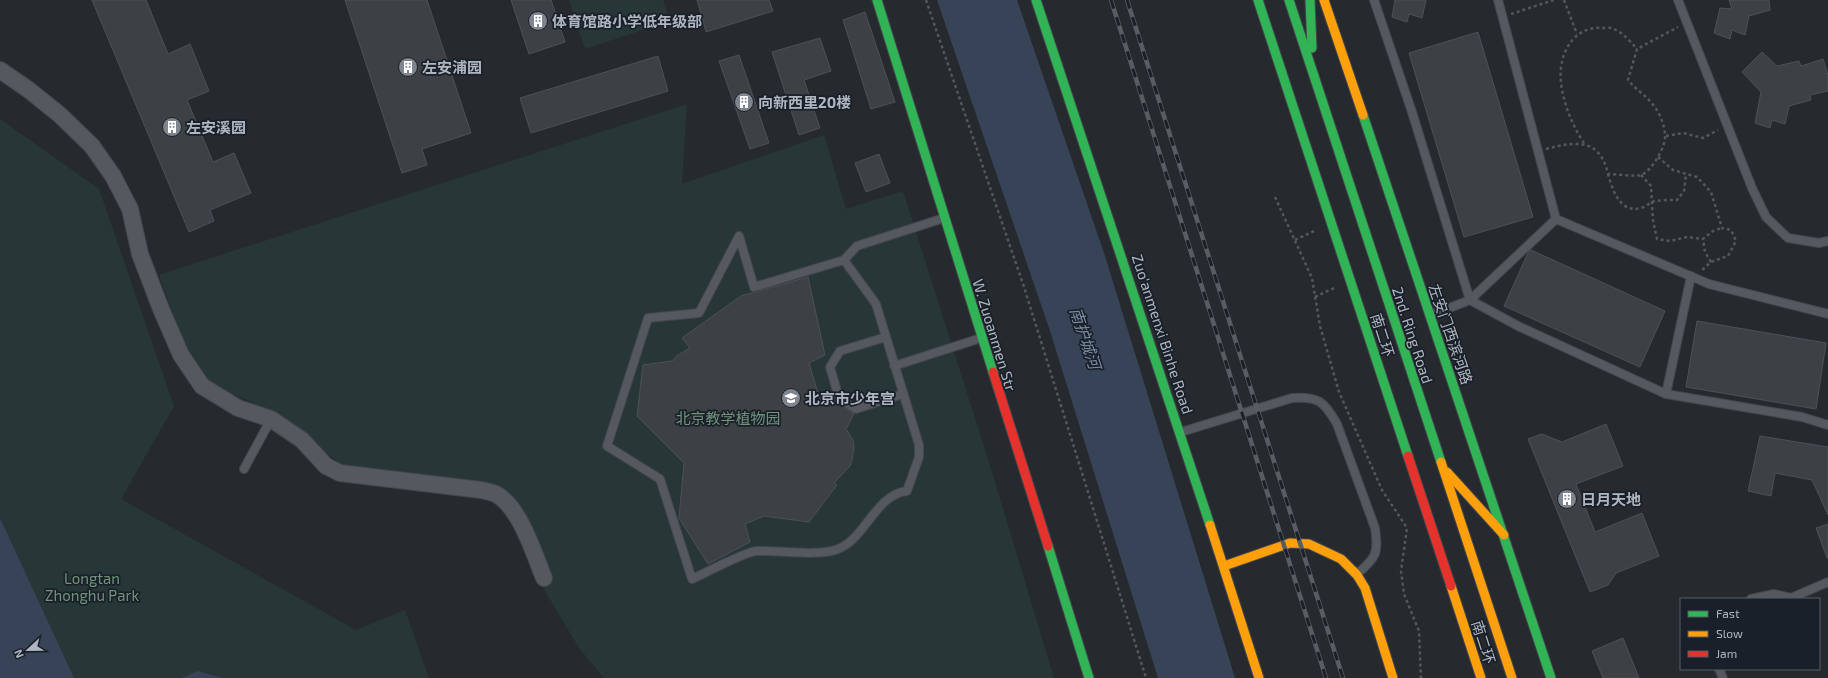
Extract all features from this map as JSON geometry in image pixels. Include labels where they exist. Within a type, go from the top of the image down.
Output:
[{"type":"main road","name":"W. Zuoanmen Str","points":[[877,0],[981,338],[1089,678]]},
{"type":"main road","name":"Zuo'anmenxi Binhe Road","points":[[1036,0],[1181,432],[1259,678]]},
{"type":"main road","name":"南二环","points":[[1258,0],[1481,678]]},
{"type":"main road","name":"2nd. Ring Road","points":[[1289,0],[1512,678]]},
{"type":"main road","points":[[1310,0],[1314,77]]},
{"type":"main road","name":"左安门西滨河路","points":[[1324,0],[1551,678]]},
{"type":"main road","points":[[1441,465],[1504,535]]},
{"type":"main road","points":[[1224,566],[1290,543],[1309,544],[1341,559],[1357,575],[1365,588],[1393,678]]},
{"type":"street","points":[[0,70],[29,90],[60,115],[92,146],[113,176],[130,210],[140,254],[161,309],[181,355],[202,386],[238,408],[271,419],[302,440],[326,466],[340,473],[481,490],[495,494],[509,505],[520,523],[544,578]]},
{"type":"lane","points":[[1374,0],[1412,112],[1470,300],[1518,326],[1666,394],[1802,417],[1828,425]]},
{"type":"lane","points":[[1498,0],[1556,219]]},
{"type":"lane","points":[[1678,0],[1752,188],[1766,217],[1788,238],[1819,243],[1828,241]]},
{"type":"lane","points":[[844,260],[876,304],[920,451],[907,491],[901,492],[890,498],[881,506],[848,545],[827,552],[754,551],[692,579],[660,479],[607,446],[648,318],[699,313],[740,236],[754,287],[844,260],[857,246],[944,218]]},
{"type":"lane","points":[[1430,315],[1470,300],[1556,219]]},
{"type":"lane","points":[[1556,219],[1709,284],[1828,314]]},
{"type":"lane","points":[[1666,394],[1691,276]]},
{"type":"lane","points":[[886,337],[840,351],[830,367],[839,398],[856,410],[903,394]]},
{"type":"lane","points":[[894,366],[981,338]]},
{"type":"lane","points":[[1181,432],[1292,398],[1306,397],[1318,400],[1328,407],[1337,424],[1375,528],[1378,544],[1372,561],[1357,575]]},
{"type":"lane","points":[[244,469],[271,419]]},
{"type":"lane","points":[[1756,598],[1774,594],[1791,598],[1828,582]]},
{"type":"path","points":[[926,0],[1024,287],[1146,678]]},
{"type":"path","points":[[1502,17],[1554,0]]},
{"type":"path","points":[[1564,0],[1577,34]]},
{"type":"path","points":[[1608,174],[1641,175],[1651,168],[1658,157],[1666,136],[1663,121],[1653,106],[1636,91],[1628,80],[1636,49],[1687,22]]},
{"type":"path","points":[[1636,49],[1631,42],[1614,28],[1592,27],[1577,34],[1568,46],[1562,62],[1561,80],[1566,104],[1574,129],[1584,143],[1603,158],[1614,195],[1626,206],[1635,210],[1643,208],[1653,201],[1677,200],[1684,191],[1686,174]]},
{"type":"path","points":[[1666,136],[1683,133],[1703,138],[1728,125]]},
{"type":"path","points":[[1538,151],[1566,143],[1584,143]]},
{"type":"path","points":[[1658,157],[1673,170],[1697,177],[1711,192],[1722,228]]},
{"type":"path","points":[[1641,175],[1651,186],[1653,220],[1657,239],[1670,241],[1688,237],[1703,240]]},
{"type":"path","points":[[1275,197],[1312,278],[1320,326],[1339,392],[1382,490],[1406,528],[1401,571],[1404,594],[1419,631],[1421,678]]},
{"type":"path","points":[[1691,276],[1711,262],[1728,256],[1736,241],[1731,230],[1722,228],[1713,231],[1703,240]]},
{"type":"path","points":[[1295,240],[1314,231]]},
{"type":"path","points":[[1703,240],[1705,252],[1711,262]]},
{"type":"path","points":[[1315,297],[1335,287]]},
{"type":"green space","points":[[569,0],[663,0],[670,21],[585,49]]},
{"type":"green space","name":"北京教学植物园","points":[[687,104],[682,184],[824,135],[846,209],[903,191],[989,462],[1054,678],[604,678],[579,648],[542,586],[506,495],[346,467],[253,403],[207,382],[186,351],[159,275]]},
{"type":"green space","name":"Longtan Zhonghu Park","points":[[0,119],[99,189],[174,406],[121,499],[356,630],[405,610],[429,678],[0,678]]},
{"type":"water","name":"南护城河","points":[[937,0],[1017,0],[1105,256],[1235,678],[1158,678],[1050,331]]},
{"type":"water","points":[[0,518],[74,678],[0,678]]},
{"type":"water","points":[[198,671],[222,678],[182,678]]},
{"type":"building","name":"左安溪园","points":[[92,0],[146,0],[168,54],[190,44],[209,91],[187,100],[213,162],[234,153],[251,193],[210,210],[214,221],[189,232]]},
{"type":"building","name":"左安浦园","points":[[345,0],[427,0],[471,133],[422,149],[427,165],[402,173]]},
{"type":"building","name":"体育馆路小学低年级部","points":[[511,0],[551,0],[565,42],[529,54]]},
{"type":"building","points":[[697,0],[769,0],[773,11],[706,32]]},
{"type":"building","points":[[1395,0],[1426,0],[1422,18],[1409,14],[1407,22],[1392,17]]},
{"type":"building","points":[[1729,0],[1769,0],[1770,10],[1749,16],[1745,35],[1732,30],[1730,39],[1714,33],[1720,8],[1732,9]]},
{"type":"building","points":[[865,12],[895,102],[871,109],[843,20]]},
{"type":"building","points":[[1478,32],[1533,217],[1464,237],[1409,53]]},
{"type":"building","points":[[820,38],[831,71],[804,80],[820,128],[799,135],[772,52]]},
{"type":"building","points":[[1762,52],[1777,66],[1799,61],[1801,66],[1823,59],[1828,75],[1828,91],[1810,95],[1811,100],[1789,106],[1785,124],[1772,120],[1770,128],[1755,123],[1761,92],[1742,72]]},
{"type":"building","name":"向新西里20楼","points":[[739,55],[769,143],[750,149],[719,61]]},
{"type":"building","name":"左安浦园","points":[[658,56],[668,91],[531,133],[520,98]]},
{"type":"building","points":[[879,154],[890,183],[866,192],[855,163]]},
{"type":"building","points":[[1531,250],[1665,311],[1640,367],[1504,306],[1528,253]]},
{"type":"building","points":[[808,277],[825,355],[809,363],[819,397],[826,395],[854,414],[846,429],[853,440],[854,448],[850,466],[834,483],[837,485],[809,522],[764,516],[745,524],[750,542],[708,564],[679,518],[684,463],[637,416],[643,365],[672,361],[678,355],[690,348],[682,338],[741,296]]},
{"type":"building","points":[[1697,321],[1826,343],[1816,409],[1686,387]]},
{"type":"building","name":"日月天地","points":[[1606,424],[1623,466],[1576,484],[1595,532],[1642,513],[1659,556],[1616,573],[1608,585],[1590,592],[1528,439],[1542,434],[1562,442]]},
{"type":"building","points":[[1760,436],[1828,447],[1828,515],[1812,480],[1775,473],[1771,496],[1748,491]]},
{"type":"building","points":[[1828,524],[1828,558],[1827,558],[1816,528]]},
{"type":"building","points":[[1623,638],[1639,678],[1603,678],[1592,651]]},
{"type":"railway","points":[[1111,0],[1326,678]]},
{"type":"railway","points":[[1127,0],[1343,678]]},
{"type":"traffic: fast","points":[[877,0],[993,372]]},
{"type":"traffic: fast","points":[[1036,0],[1210,525]]},
{"type":"traffic: fast","points":[[1258,0],[1408,456]]},
{"type":"traffic: fast","points":[[1289,0],[1441,462]]},
{"type":"traffic: fast","points":[[1310,0],[1312,48]]},
{"type":"traffic: fast","points":[[1363,115],[1551,678]]},
{"type":"traffic: fast","points":[[1048,546],[1089,678]]},
{"type":"traffic: slow","points":[[1324,0],[1363,115]]},
{"type":"traffic: slow","points":[[1441,462],[1512,678]]},
{"type":"traffic: slow","points":[[1447,472],[1504,535]]},
{"type":"traffic: slow","points":[[1210,525],[1259,678]]},
{"type":"traffic: slow","points":[[1224,566],[1290,543],[1309,544],[1341,559],[1357,575],[1365,588],[1393,678]]},
{"type":"traffic: slow","points":[[1451,586],[1481,678]]},
{"type":"traffic: jam","points":[[993,372],[1048,546]]},
{"type":"traffic: jam","points":[[1408,456],[1451,586]]},
{"type":"place","name":"体育馆路小学低年级部","points":[[538,21]]},
{"type":"place","name":"左安浦园","points":[[408,67]]},
{"type":"place","name":"向新西里20楼","points":[[744,102]]},
{"type":"place","name":"左安溪园","points":[[172,127]]},
{"type":"place","name":"北京市少年宫","points":[[791,398]]},
{"type":"place","name":"日月天地","points":[[1567,499]]}]
